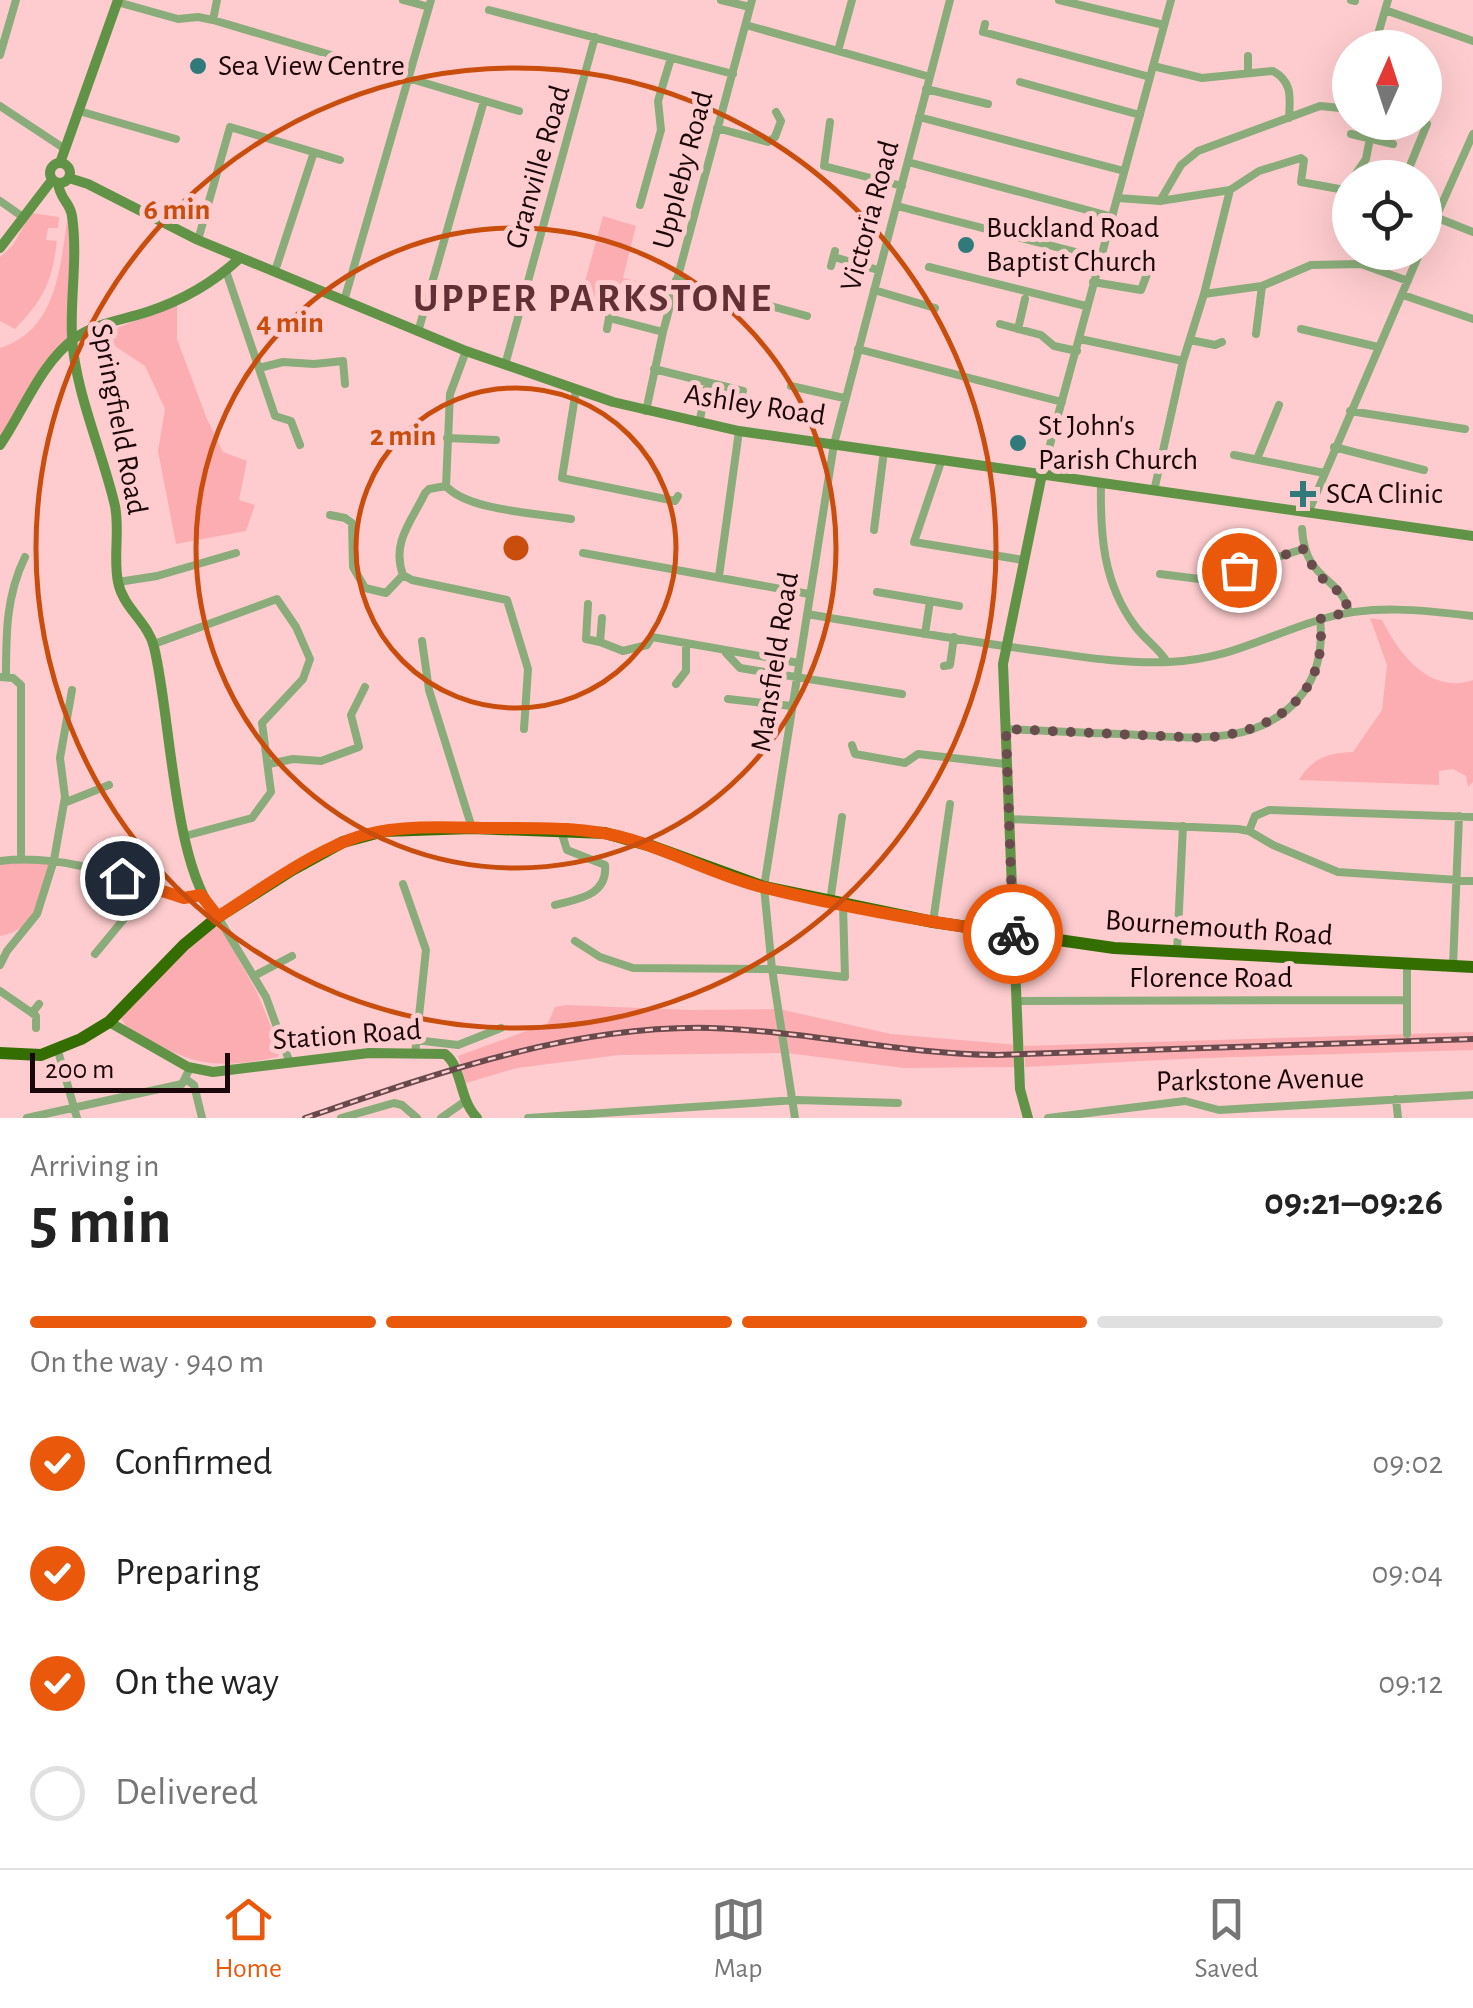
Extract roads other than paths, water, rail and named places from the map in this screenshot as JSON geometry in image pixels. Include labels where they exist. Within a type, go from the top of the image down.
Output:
[{"type":"highway","name":"Bournemouth Road","points":[[58,1051],[109,1022],[184,945],[218,917],[292,870],[355,838],[384,831],[472,828],[605,833],[764,887],[933,922],[1114,948],[1473,967]]},
{"type":"highway","points":[[0,1053],[28,1056],[58,1051]]},
{"type":"street","points":[[0,55],[16,0]]},
{"type":"street","points":[[213,20],[217,0]]},
{"type":"street","points":[[344,301],[430,4],[402,0]]},
{"type":"street","points":[[722,0],[751,3]]},
{"type":"street","points":[[838,51],[852,0]]},
{"type":"street","name":"Victoria Road","points":[[834,444],[950,0]]},
{"type":"street","points":[[1059,0],[1164,26]]},
{"type":"street","points":[[1028,1118],[1019,1071],[1005,764],[1006,647],[1042,474],[1171,0]]},
{"type":"street","points":[[1379,30],[1388,0]]},
{"type":"street","points":[[0,248],[23,216],[60,180],[50,170],[60,162],[117,1],[178,19],[213,20],[518,111]]},
{"type":"street","name":"Uppleby Road","points":[[646,411],[676,280],[751,3]]},
{"type":"street","points":[[489,10],[732,74]]},
{"type":"street","points":[[1385,10],[1473,41]]},
{"type":"street","points":[[0,17],[11,24]]},
{"type":"street","points":[[986,24],[983,32],[1150,78]]},
{"type":"street","points":[[746,26],[930,77]]},
{"type":"street","name":"Granville Road","points":[[506,365],[595,38]]},
{"type":"street","points":[[1248,56],[1248,71]]},
{"type":"street","points":[[640,205],[661,130],[658,101],[671,58]]},
{"type":"street","points":[[1153,66],[1202,78],[1267,69],[1283,77],[1291,96],[1289,118]]},
{"type":"street","points":[[1020,82],[1140,115]]},
{"type":"street","points":[[926,89],[988,104]]},
{"type":"street","points":[[418,332],[484,101]]},
{"type":"street","points":[[0,106],[65,149]]},
{"type":"street","points":[[1160,201],[1190,155],[1320,106],[1332,108]]},
{"type":"street","points":[[78,111],[176,139]]},
{"type":"street","points":[[717,128],[768,142],[781,121],[776,112]]},
{"type":"street","points":[[919,117],[1124,171]]},
{"type":"street","points":[[830,122],[824,166],[902,186]]},
{"type":"street","points":[[198,240],[230,127],[340,160]]},
{"type":"street","points":[[1442,205],[1469,153],[1473,134]]},
{"type":"street","points":[[1378,140],[1393,144]]},
{"type":"street","points":[[275,271],[314,152]]},
{"type":"street","points":[[1118,198],[1160,201],[1230,190],[1259,172],[1301,158],[1301,182],[1332,188]]},
{"type":"street","name":"Springfield Road","points":[[60,162],[70,170],[60,180],[61,199],[72,212],[75,246],[72,340],[115,506],[118,582],[122,596],[154,644],[185,836],[201,895]]},
{"type":"street","points":[[908,162],[1113,217]]},
{"type":"street","name":"Ashley Road","points":[[60,180],[88,184],[198,240],[466,351],[646,411],[739,431],[1473,536]]},
{"type":"street","points":[[1154,490],[1183,361],[1230,190]]},
{"type":"street","points":[[0,201],[23,216]]},
{"type":"street","points":[[896,206],[1099,258]]},
{"type":"street","points":[[1442,219],[1473,232]]},
{"type":"street","points":[[0,445],[52,358],[72,340],[104,324],[149,312],[193,292],[240,258]]},
{"type":"street","points":[[833,258],[878,270]]},
{"type":"street","points":[[1138,303],[1152,260]]},
{"type":"street","points":[[1204,294],[1262,286],[1310,265],[1361,264],[1408,280]]},
{"type":"street","points":[[928,268],[1086,306]]},
{"type":"street","points":[[1308,512],[1412,270]]},
{"type":"street","points":[[226,271],[276,416],[291,421],[300,445]]},
{"type":"street","points":[[676,280],[807,316]]},
{"type":"street","points":[[1093,282],[1142,290]]},
{"type":"street","points":[[1256,334],[1262,286]]},
{"type":"street","points":[[874,290],[933,305]]},
{"type":"street","points":[[1403,295],[1473,319]]},
{"type":"street","points":[[1018,328],[1025,299]]},
{"type":"street","points":[[608,320],[663,332]]},
{"type":"street","points":[[1000,324],[1077,351]]},
{"type":"street","points":[[1300,330],[1378,347]]},
{"type":"street","points":[[1080,339],[1183,361]]},
{"type":"street","points":[[1190,340],[1215,345],[1222,342]]},
{"type":"street","points":[[858,349],[1062,402]]},
{"type":"street","points":[[466,351],[450,394],[448,490],[483,504],[572,518]]},
{"type":"street","points":[[259,368],[283,362],[342,361],[345,384]]},
{"type":"street","points":[[654,369],[743,390]]},
{"type":"street","points":[[699,424],[708,383]]},
{"type":"street","points":[[791,386],[806,395],[844,398]]},
{"type":"street","points":[[576,390],[561,480],[676,501]]},
{"type":"street","points":[[1256,458],[1279,405]]},
{"type":"street","points":[[1350,411],[1464,428]]},
{"type":"street","points":[[718,576],[739,431]]},
{"type":"street","points":[[447,438],[496,440]]},
{"type":"street","name":"Mansfield Road","points":[[795,1118],[764,887],[834,444]]},
{"type":"street","points":[[1334,447],[1424,470]]},
{"type":"street","points":[[874,530],[884,451]]},
{"type":"street","points":[[1234,455],[1324,473]]},
{"type":"street","points":[[942,460],[914,542],[1023,560]]},
{"type":"street","points":[[1101,482],[1102,547],[1110,580],[1138,630],[1166,662]]},
{"type":"street","points":[[403,576],[402,532],[424,493],[446,486]]},
{"type":"street","points":[[330,515],[350,520],[356,526],[353,568],[365,588],[386,593],[403,576]]},
{"type":"street","points":[[1302,530],[1303,549],[1317,574],[1345,597],[1348,612]]},
{"type":"street","points":[[1160,574],[1207,580],[1303,549]]},
{"type":"street","points":[[583,552],[809,594]]},
{"type":"street","points":[[118,582],[157,576],[236,553]]},
{"type":"street","points":[[21,858],[21,685],[3,677],[6,620],[17,573],[25,557]]},
{"type":"street","points":[[403,576],[507,600],[528,669],[524,730]]},
{"type":"street","points":[[878,592],[959,606]]},
{"type":"street","points":[[154,644],[279,600],[307,649],[310,664],[303,679],[262,723],[271,792],[252,818],[185,836]]},
{"type":"street","points":[[925,634],[930,601]]},
{"type":"street","points":[[588,604],[586,640],[623,651],[647,645],[652,637],[799,663]]},
{"type":"street","points":[[807,614],[1006,647],[1166,662],[1231,654],[1348,612],[1376,609],[1473,616]]},
{"type":"street","points":[[600,642],[602,618]]},
{"type":"street","points":[[1006,729],[1204,738],[1248,732],[1288,710],[1309,684],[1319,657],[1320,619]]},
{"type":"street","points":[[944,666],[950,665],[954,638]]},
{"type":"street","points":[[422,641],[430,690],[472,828]]},
{"type":"street","points":[[676,684],[686,671],[686,645]]},
{"type":"street","points":[[726,653],[740,668],[902,694]]},
{"type":"street","points":[[269,764],[294,758],[321,761],[361,751],[351,715],[365,687]]},
{"type":"street","points":[[0,966],[4,948],[37,914],[54,860],[64,803],[60,758],[72,690]]},
{"type":"street","points":[[728,698],[792,706]]},
{"type":"street","points":[[852,745],[855,754],[905,763],[918,754],[1005,764]]},
{"type":"street","points":[[64,803],[108,784]]},
{"type":"street","points":[[933,922],[950,804]]},
{"type":"street","points":[[1249,830],[1255,816],[1264,810],[1473,817]]},
{"type":"street","points":[[575,941],[632,968],[772,968],[845,976],[836,903],[842,816]]},
{"type":"street","points":[[1453,966],[1459,816]]},
{"type":"street","points":[[1008,819],[1249,830],[1273,845],[1338,872],[1473,880]]},
{"type":"street","points":[[1178,951],[1183,826]]},
{"type":"street","points":[[554,906],[574,903],[602,885],[606,876],[605,865],[568,850],[561,829]]},
{"type":"street","points":[[0,861],[54,860],[100,870],[184,898],[201,895],[266,997],[290,1063]]},
{"type":"street","points":[[403,884],[426,950],[415,1054]]},
{"type":"street","points":[[95,954],[133,908],[145,885]]},
{"type":"street","points":[[254,976],[292,956]]},
{"type":"street","points":[[1406,1034],[1407,964]]},
{"type":"street","points":[[0,991],[36,1016],[36,1028]]},
{"type":"street","name":"Florence Road","points":[[1016,1001],[1407,1000]]},
{"type":"street","points":[[32,1012],[39,1004]]},
{"type":"street","name":"Station Road","points":[[109,1022],[190,1068],[222,1072],[369,1053],[439,1053],[452,1060],[464,1102]]},
{"type":"street","points":[[415,1040],[458,1045],[501,1028]]},
{"type":"street","points":[[58,1051],[77,1118]]},
{"type":"street","points":[[186,1080],[190,1068]]},
{"type":"street","points":[[27,1118],[186,1080],[194,1085],[202,1118]]},
{"type":"street","name":"Parkstone Avenue","points":[[1048,1118],[1185,1100],[1220,1110],[1473,1095]]},
{"type":"street","points":[[1396,1099],[1398,1118]]},
{"type":"street","points":[[528,1118],[792,1101],[898,1103]]},
{"type":"street","points":[[442,1118],[464,1102],[477,1118]]},
{"type":"street","points":[[341,1118],[394,1104],[402,1105],[417,1118]]},
{"type":"railway","points":[[305,1118],[504,1055],[658,1029],[746,1030],[925,1051],[997,1055],[1473,1039]]},
{"type":"place","name":"Sea View Centre","points":[[198,66]]},
{"type":"place","name":"Buckland Road Baptist Church","points":[[966,245]]},
{"type":"place","name":"St John's Parish Church","points":[[1018,443]]},
{"type":"place","name":"SCA Clinic","points":[[1303,494]]},
{"type":"district","name":"UPPER PARKSTONE","points":[[593,299]]}]
